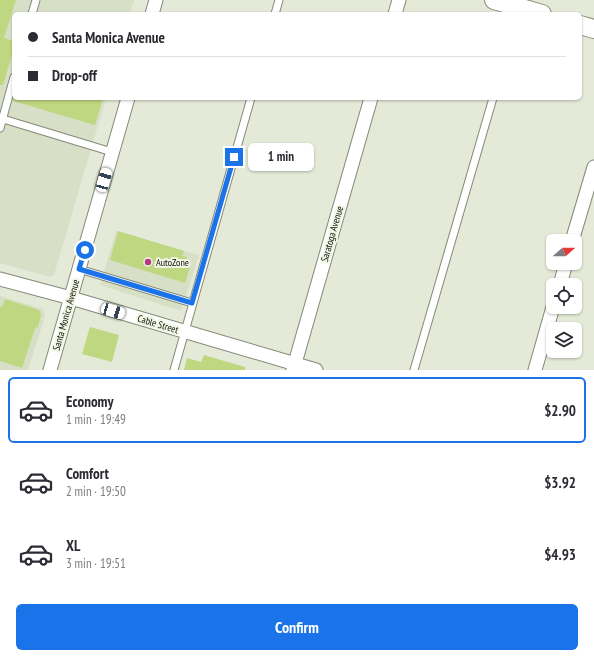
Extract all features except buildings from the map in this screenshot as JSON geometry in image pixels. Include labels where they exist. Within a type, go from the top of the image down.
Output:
[{"type":"street","points":[[153,12],[156,0]]},
{"type":"street","points":[[396,12],[399,0]]},
{"type":"street","points":[[494,0],[536,12]]},
{"type":"street","points":[[582,26],[594,29]]},
{"type":"street","name":"Santa Monica Avenue","points":[[50,370],[127,100]]},
{"type":"street","name":"Saratoga Avenue","points":[[294,367],[370,100]]},
{"type":"street","points":[[574,234],[594,167]]},
{"type":"street","name":"Cable Street","points":[[0,279],[184,332],[294,367],[316,370]]},
{"type":"street","points":[[535,370],[551,314]]},
{"type":"lane","points":[[33,12],[36,0]]},
{"type":"lane","points":[[276,12],[279,0]]},
{"type":"lane","points":[[0,128],[12,84]]},
{"type":"lane","points":[[174,370],[250,100]]},
{"type":"lane","points":[[414,370],[492,100]]},
{"type":"lane","points":[[2,119],[112,152]]},
{"type":"lane","points":[[79,269],[192,303]]},
{"type":"shaded area","points":[[0,0],[134,0],[131,12],[12,12],[12,100],[105,100],[54,275],[50,277],[0,263]]},
{"type":"shaded area","points":[[116,231],[199,255],[181,311],[100,285]]},
{"type":"shaded area","points":[[0,296],[43,309],[45,316],[28,370],[0,370]]},
{"type":"place","name":"AutoZone","points":[[148,262]]},
{"type":"route","points":[[85,250],[79,269],[192,303],[234,157]]}]
